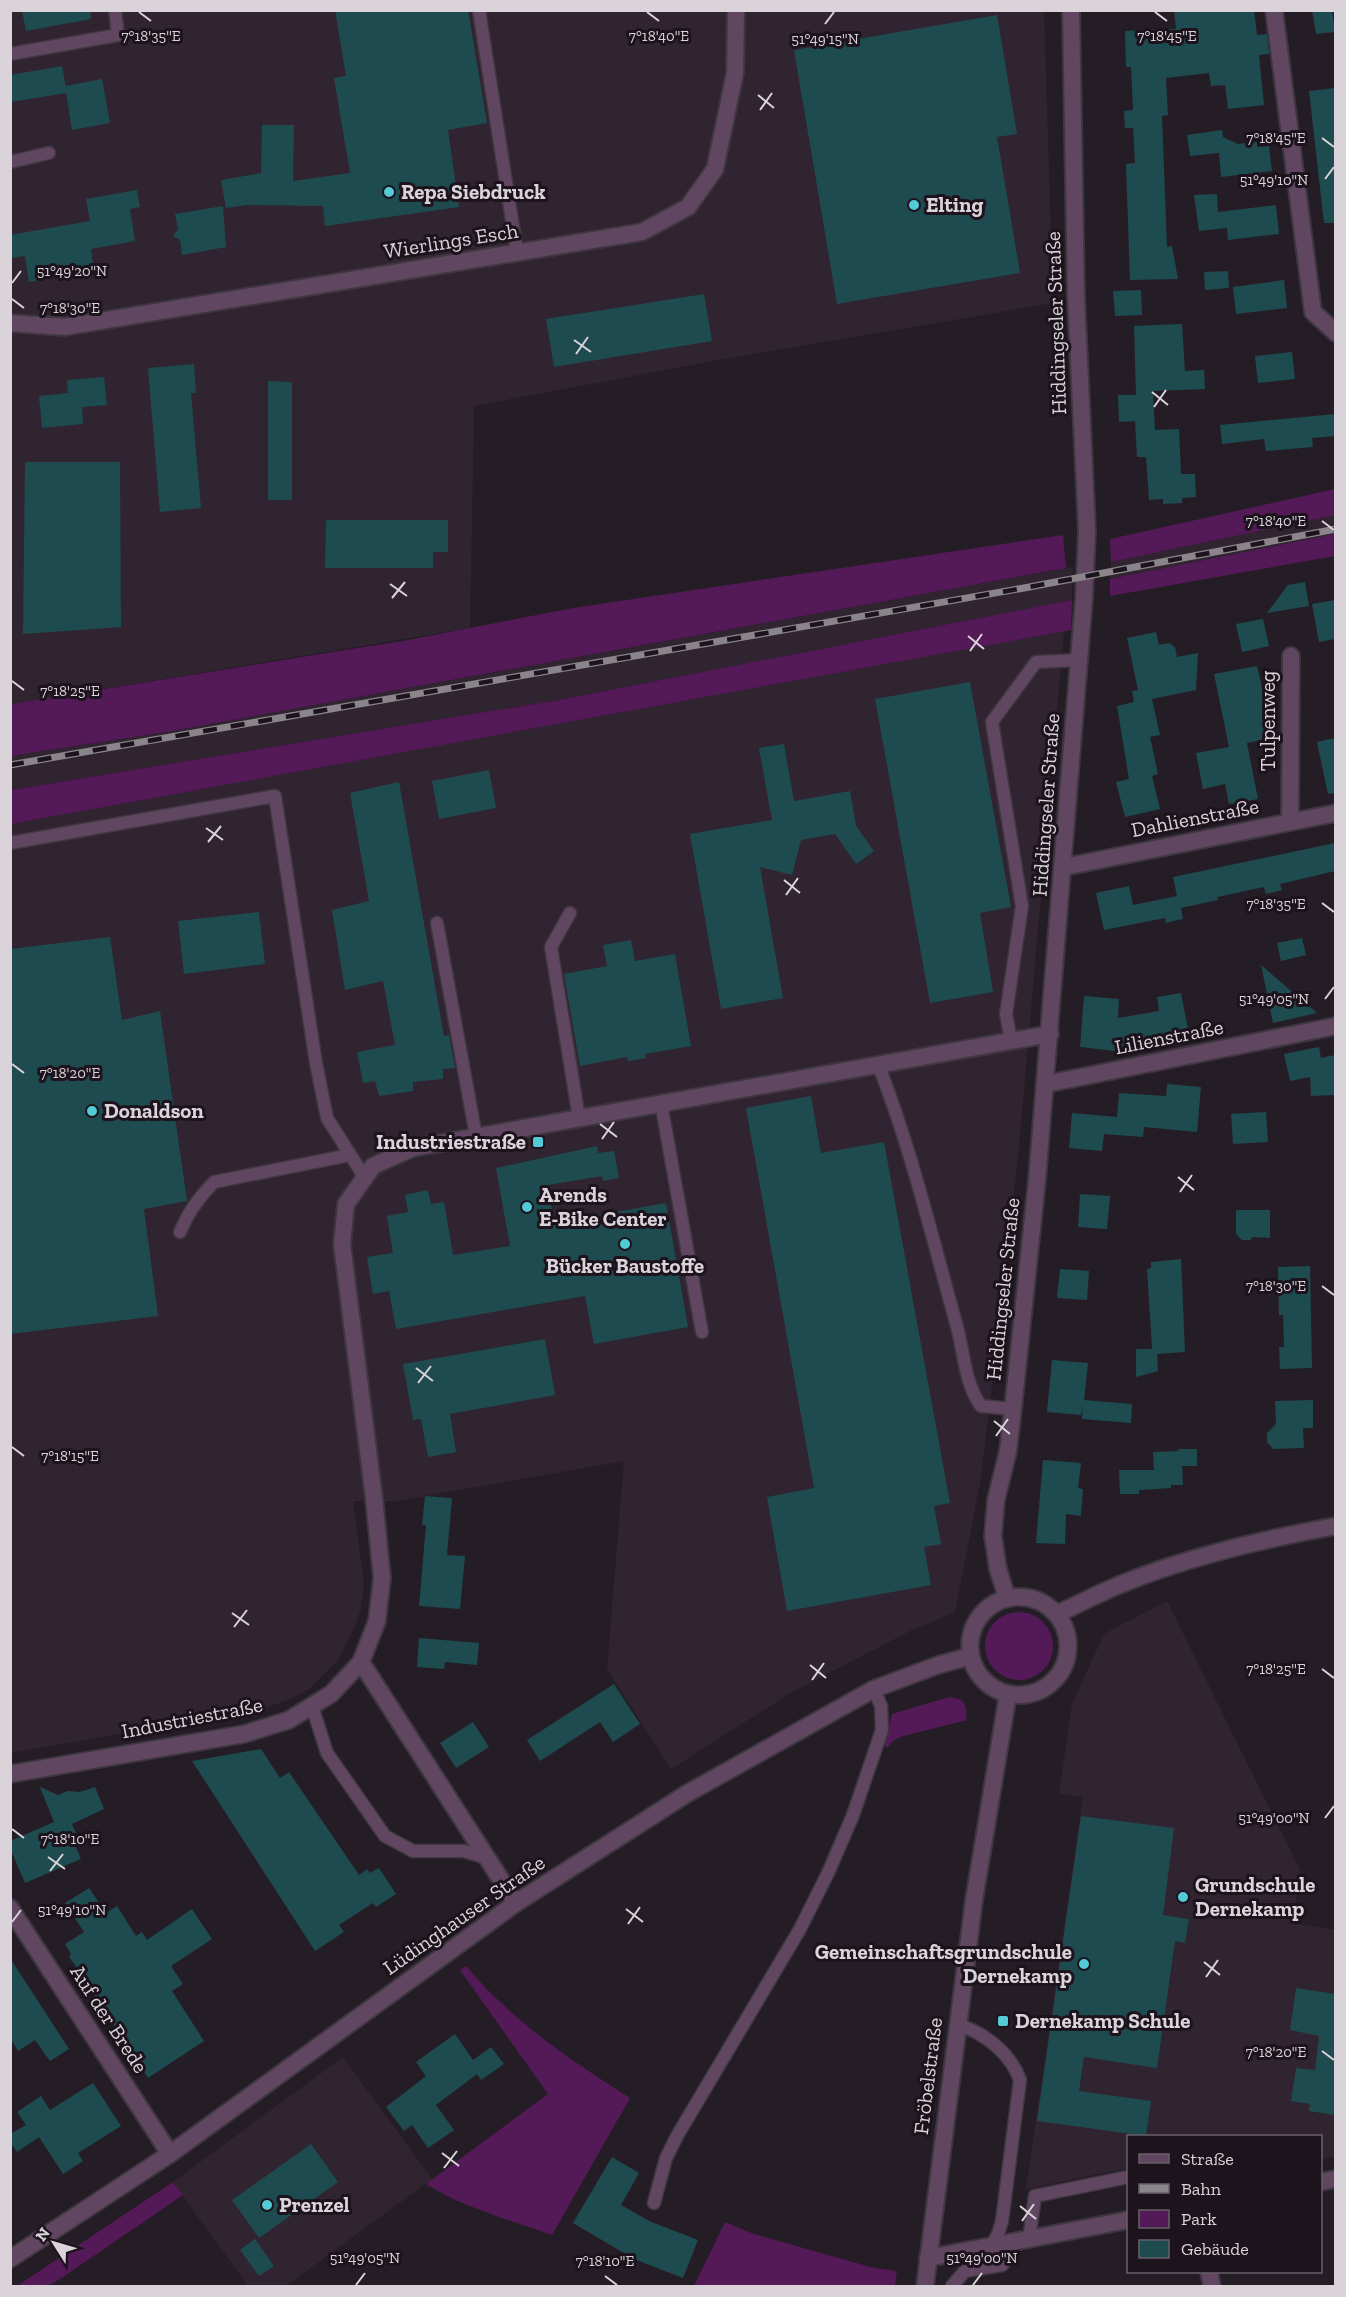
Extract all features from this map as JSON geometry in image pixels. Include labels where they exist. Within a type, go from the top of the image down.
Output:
[{"type":"street","name":"Wierlings Esch","points":[[10,323],[64,327],[642,232],[688,207],[715,169],[735,73],[736,10]]},
{"type":"street","name":"Hiddingseler Straße","points":[[1007,1598],[998,1569],[993,1536],[996,1500],[1008,1451],[1014,1409],[1046,1084],[1064,867],[1087,531],[1076,296],[1071,10]]},
{"type":"street","points":[[1274,10],[1313,312],[1335,333]]},
{"type":"street","name":"Tulpenweg","points":[[1290,822],[1291,656]]},
{"type":"street","name":"Dahlienstraße","points":[[1064,867],[1335,813]]},
{"type":"street","name":"Lilienstraße","points":[[1046,1084],[1335,1026]]},
{"type":"street","name":"Industriestraße","points":[[10,1774],[244,1734],[289,1720],[331,1694],[361,1662],[377,1621],[382,1578],[373,1486],[342,1244],[346,1204],[373,1166],[413,1148],[1050,1034]]},
{"type":"street","points":[[1057,1614],[1123,1583],[1201,1557],[1278,1537],[1335,1526]]},
{"type":"street","points":[[1026,1597],[1043,1603],[1057,1614],[1067,1633],[1068,1653],[1061,1672],[1047,1687],[1028,1694],[1008,1694],[991,1686],[978,1673],[971,1656],[971,1637],[978,1620],[991,1606],[1007,1598],[1026,1597]]},
{"type":"street","name":"Lüdinghauser Straße","points":[[10,2259],[170,2154],[516,1903],[688,1793],[874,1689],[938,1665],[971,1656]]},
{"type":"street","points":[[361,1662],[516,1903]]},
{"type":"street","name":"Fröbelstraße","points":[[925,2286],[974,1900],[1008,1694]]},
{"type":"street","name":"Auf der Brede","points":[[10,1908],[170,2154]]},
{"type":"street","points":[[928,2258],[1127,2220]]},
{"type":"lane","points":[[10,54],[118,35],[115,10]]},
{"type":"lane","points":[[479,10],[517,252]]},
{"type":"lane","points":[[10,162],[49,153]]},
{"type":"lane","points":[[1011,1040],[1006,1014],[1022,906],[992,722],[1036,662],[1079,660]]},
{"type":"lane","points":[[10,843],[275,796],[318,1074],[327,1118],[364,1178]]},
{"type":"lane","points":[[570,912],[551,947],[579,1118]]},
{"type":"lane","points":[[437,923],[476,1136]]},
{"type":"lane","points":[[878,1064],[903,1138],[961,1340],[972,1394],[981,1406],[1014,1409]]},
{"type":"lane","points":[[661,1103],[702,1332]]},
{"type":"lane","points":[[180,1232],[186,1216],[214,1182],[350,1155]]},
{"type":"lane","points":[[654,2203],[666,2158],[677,2136],[800,1929],[853,1815],[882,1730],[880,1706],[874,1689]]},
{"type":"lane","points":[[312,1706],[327,1753],[385,1836],[413,1851],[464,1851],[487,1858]]},
{"type":"lane","points":[[958,2025],[974,2030],[986,2038],[1016,2069],[1020,2080],[1002,2221],[991,2246]]},
{"type":"lane","points":[[1029,2239],[1035,2196],[1127,2176]]},
{"type":"lane","points":[[951,2286],[965,2271],[1002,2265],[1011,2254],[1010,2243]]},
{"type":"shaded area","points":[[11,11],[1044,11],[1053,303],[729,358],[474,406],[470,628],[11,704]]},
{"type":"shaded area","points":[[1335,515],[1335,534],[1110,579],[1111,562]]},
{"type":"shaded area","points":[[1073,567],[1072,600],[559,700],[11,790],[11,756],[172,731]]},
{"type":"shaded area","points":[[1064,631],[1019,1148],[1002,1303],[980,1483],[955,1612],[910,1631],[792,1692],[671,1769],[607,1669],[624,1461],[396,1501],[353,1501],[364,1584],[361,1606],[356,1624],[337,1661],[310,1688],[290,1699],[265,1708],[11,1753],[11,824]]},
{"type":"shaded area","name":"Grundschule Dernekamp","points":[[1167,1601],[1300,1870],[1293,1923],[1335,1930],[1335,2156],[1322,2159],[1322,2135],[1127,2135],[1127,2168],[1026,2189],[1083,1797],[1059,1793],[1072,1704],[1104,1634]]},
{"type":"shaded area","points":[[343,2057],[432,2179],[286,2286],[248,2286],[173,2182]]},
{"type":"green space","points":[[1335,489],[1335,515],[1111,562],[1110,539]]},
{"type":"green space","points":[[1335,534],[1335,556],[1110,596],[1110,579]]},
{"type":"green space","points":[[1063,535],[1066,568],[172,731],[11,756],[11,704],[408,640],[573,608]]},
{"type":"green space","points":[[1072,600],[1071,630],[11,824],[11,790],[559,700]]},
{"type":"green space","points":[[1026,1612],[1038,1618],[1047,1627],[1053,1639],[1051,1659],[1043,1670],[1026,1680],[1012,1680],[995,1670],[987,1659],[985,1639],[995,1622],[1006,1614]]},
{"type":"green space","points":[[949,1697],[959,1699],[964,1703],[967,1720],[900,1737],[887,1748],[884,1745],[892,1714]]},
{"type":"green space","points":[[466,1966],[503,2005],[523,2022],[564,2054],[630,2098],[552,2235],[471,2207],[426,2184],[548,2094],[460,1970]]},
{"type":"green space","points":[[173,2182],[183,2195],[63,2277],[48,2286],[17,2286]]},
{"type":"green space","points":[[725,2222],[751,2233],[874,2268],[897,2271],[895,2286],[694,2286]]},
{"type":"building","points":[[22,10],[90,10],[91,19],[26,31]]},
{"type":"building","points":[[335,10],[468,10],[487,123],[448,130],[459,207],[325,226],[323,206],[248,205],[226,208],[221,180],[261,173],[262,125],[294,125],[293,181],[350,173],[334,78],[346,76]]},
{"type":"building","points":[[1174,10],[1254,10],[1257,35],[1267,34],[1269,54],[1259,55],[1264,105],[1228,109],[1225,85],[1211,86],[1209,73],[1166,78],[1168,115],[1162,116],[1167,247],[1172,246],[1178,279],[1130,280],[1126,164],[1135,163],[1133,128],[1125,128],[1124,111],[1133,110],[1131,67],[1126,67],[1125,31],[1176,29]]},
{"type":"building","points":[[1312,10],[1332,10],[1335,32],[1316,34]]},
{"type":"building","name":"Elting","points":[[997,15],[1017,134],[997,137],[1020,273],[837,304],[794,50]]},
{"type":"building","points":[[62,66],[67,93],[10,102],[10,75]]},
{"type":"building","points":[[102,79],[110,123],[72,130],[65,86]]},
{"type":"building","points":[[1335,88],[1335,223],[1324,223],[1309,91]]},
{"type":"building","points":[[1222,130],[1223,137],[1238,144],[1257,142],[1257,147],[1269,146],[1272,171],[1221,177],[1219,153],[1190,156],[1187,135]]},
{"type":"building","points":[[137,190],[140,207],[130,209],[135,241],[91,249],[94,270],[29,282],[25,256],[10,258],[10,235],[90,221],[86,199]]},
{"type":"building","points":[[1217,194],[1218,212],[1276,205],[1279,234],[1228,240],[1227,228],[1199,231],[1194,195]]},
{"type":"building","points":[[223,206],[226,247],[182,255],[180,240],[173,236],[178,229],[175,214]]},
{"type":"building","points":[[1228,271],[1229,288],[1205,290],[1204,272]]},
{"type":"building","points":[[1284,280],[1287,308],[1236,314],[1233,287]]},
{"type":"building","points":[[1141,290],[1142,315],[1115,316],[1113,291]]},
{"type":"building","points":[[704,294],[712,341],[554,367],[546,319]]},
{"type":"building","points":[[1182,324],[1185,371],[1204,370],[1205,389],[1153,391],[1155,430],[1179,429],[1181,474],[1195,474],[1196,497],[1182,498],[1182,503],[1163,504],[1163,499],[1149,500],[1146,457],[1137,457],[1135,421],[1119,422],[1118,395],[1136,395],[1134,326]]},
{"type":"building","points":[[1292,352],[1295,379],[1258,383],[1255,356]]},
{"type":"building","points":[[194,364],[196,393],[191,393],[201,508],[160,512],[148,368]]},
{"type":"building","points":[[104,377],[107,405],[82,407],[83,424],[42,428],[39,396],[68,393],[67,380]]},
{"type":"building","points":[[268,381],[292,382],[292,500],[268,500]]},
{"type":"building","points":[[1335,414],[1335,436],[1312,438],[1313,447],[1266,451],[1264,439],[1222,444],[1220,425]]},
{"type":"building","points":[[25,462],[120,462],[121,627],[23,634]]},
{"type":"building","points":[[326,520],[448,520],[448,552],[433,552],[433,568],[325,568]]},
{"type":"building","points":[[1305,582],[1309,606],[1267,613],[1288,585]]},
{"type":"building","points":[[1335,600],[1335,639],[1319,642],[1312,604]]},
{"type":"building","points":[[1263,619],[1269,646],[1242,652],[1236,624]]},
{"type":"building","points":[[1156,632],[1159,645],[1169,643],[1175,647],[1177,657],[1198,653],[1196,690],[1152,699],[1160,735],[1150,737],[1158,774],[1152,776],[1160,809],[1125,817],[1116,782],[1129,779],[1117,706],[1134,702],[1132,691],[1138,690],[1127,638]]},
{"type":"building","points":[[1257,666],[1274,737],[1247,743],[1258,799],[1229,804],[1225,784],[1203,789],[1196,753],[1229,747],[1214,674]]},
{"type":"building","points":[[970,682],[1011,907],[980,913],[993,992],[930,1003],[875,699]]},
{"type":"building","points":[[1335,738],[1335,793],[1328,794],[1317,742]]},
{"type":"building","points":[[784,744],[794,801],[850,791],[856,826],[874,851],[856,864],[835,834],[801,840],[792,875],[760,867],[783,998],[721,1009],[690,834],[772,820],[759,748]]},
{"type":"building","points":[[489,770],[496,808],[439,819],[432,781]]},
{"type":"building","points":[[399,782],[444,1036],[449,1035],[455,1068],[443,1069],[443,1079],[413,1082],[413,1091],[379,1096],[375,1081],[363,1083],[357,1052],[395,1045],[383,981],[345,990],[332,910],[369,901],[350,793]]},
{"type":"building","points":[[1335,843],[1335,871],[1280,884],[1282,890],[1266,894],[1264,887],[1217,897],[1218,900],[1181,908],[1183,919],[1166,923],[1165,918],[1104,930],[1096,893],[1129,886],[1133,905],[1177,896],[1173,877]]},
{"type":"building","points":[[259,912],[265,964],[184,974],[178,921]]},
{"type":"building","name":"Donaldson","points":[[110,937],[122,1020],[160,1011],[187,1201],[144,1209],[158,1316],[10,1334],[10,949]]},
{"type":"building","points":[[1302,938],[1306,955],[1281,961],[1277,943]]},
{"type":"building","points":[[631,940],[635,961],[675,954],[691,1046],[645,1054],[646,1058],[628,1061],[627,1057],[580,1066],[564,974],[607,966],[603,945]]},
{"type":"building","points":[[1261,965],[1298,997],[1299,1001],[1302,1000],[1317,1013],[1273,1023]]},
{"type":"building","points":[[1181,993],[1188,1029],[1149,1036],[1151,1044],[1115,1051],[1080,1047],[1084,996],[1119,999],[1118,1018],[1159,1011],[1157,997]]},
{"type":"building","points":[[1319,1047],[1321,1058],[1335,1055],[1335,1095],[1311,1096],[1310,1077],[1290,1081],[1284,1054]]},
{"type":"building","points":[[1167,1084],[1201,1087],[1197,1132],[1144,1127],[1143,1137],[1104,1134],[1102,1151],[1069,1148],[1072,1113],[1117,1117],[1119,1093],[1166,1096]]},
{"type":"building","points":[[811,1096],[821,1153],[884,1142],[950,1503],[934,1506],[941,1544],[924,1547],[931,1585],[787,1611],[767,1497],[814,1488],[746,1108]]},
{"type":"building","points":[[1266,1112],[1268,1142],[1233,1144],[1231,1114]]},
{"type":"building","points":[[597,1146],[598,1153],[614,1151],[619,1178],[603,1181],[602,1176],[548,1185],[554,1223],[666,1203],[688,1327],[594,1344],[585,1296],[396,1329],[389,1291],[373,1294],[367,1257],[393,1253],[387,1216],[408,1212],[405,1195],[428,1190],[431,1204],[444,1202],[453,1255],[510,1246],[496,1168]]},
{"type":"building","points":[[1080,1194],[1110,1196],[1107,1229],[1078,1227]]},
{"type":"building","points":[[1236,1210],[1270,1210],[1270,1238],[1253,1237],[1250,1240],[1242,1240],[1236,1234]]},
{"type":"building","points":[[1181,1259],[1185,1352],[1157,1354],[1158,1371],[1136,1377],[1136,1349],[1152,1349],[1147,1269],[1151,1268],[1151,1262]]},
{"type":"building","points":[[1310,1266],[1312,1368],[1280,1369],[1279,1347],[1284,1347],[1283,1315],[1279,1315],[1278,1267]]},
{"type":"building","points":[[1060,1269],[1089,1271],[1087,1300],[1057,1298]]},
{"type":"building","points":[[545,1339],[555,1395],[450,1414],[456,1452],[428,1457],[421,1419],[413,1420],[403,1364]]},
{"type":"building","points":[[1052,1360],[1088,1363],[1084,1400],[1132,1404],[1131,1423],[1082,1419],[1083,1404],[1081,1415],[1047,1412]]},
{"type":"building","points":[[1313,1400],[1313,1428],[1303,1428],[1304,1448],[1273,1449],[1267,1442],[1267,1433],[1276,1424],[1275,1401]]},
{"type":"building","points":[[1178,1449],[1197,1449],[1197,1466],[1182,1466],[1183,1485],[1139,1490],[1139,1494],[1120,1494],[1119,1470],[1154,1470],[1153,1452],[1179,1451]]},
{"type":"building","points":[[1043,1460],[1081,1463],[1078,1488],[1083,1489],[1081,1516],[1066,1514],[1065,1544],[1036,1543]]},
{"type":"building","points":[[425,1496],[452,1498],[447,1555],[465,1556],[460,1609],[419,1606],[426,1525],[422,1525]]},
{"type":"building","points":[[419,1638],[479,1643],[477,1665],[445,1662],[444,1669],[417,1667]]},
{"type":"building","points":[[614,1684],[640,1724],[613,1742],[600,1722],[540,1761],[527,1740]]},
{"type":"building","points":[[473,1722],[489,1747],[456,1768],[440,1743]]},
{"type":"building","points":[[261,1749],[280,1778],[289,1772],[359,1875],[367,1869],[370,1873],[379,1868],[396,1894],[376,1907],[373,1903],[339,1925],[344,1932],[315,1951],[192,1761]]},
{"type":"building","points":[[40,1787],[58,1795],[95,1787],[104,1809],[72,1824],[79,1840],[74,1843],[81,1859],[25,1883],[10,1848],[10,1841],[54,1822]]},
{"type":"building","points":[[1081,1816],[1174,1828],[1163,1915],[1189,1919],[1185,1943],[1175,1941],[1157,2068],[1084,2057],[1079,2091],[1151,2101],[1146,2135],[1037,2121]]},
{"type":"building","points":[[89,1888],[106,1913],[117,1906],[136,1936],[142,1932],[147,1940],[192,1909],[212,1939],[171,1966],[183,1984],[172,1991],[204,2041],[148,2078],[69,1956],[71,1954],[65,1944],[84,1932],[65,1903]]},
{"type":"building","points":[[10,1958],[69,2049],[50,2061],[35,2040],[18,2051],[10,2038]]},
{"type":"building","points":[[1296,1988],[1335,1994],[1335,2115],[1309,2111],[1310,2104],[1291,2101],[1296,2068],[1315,2070],[1319,2036],[1290,2030]]},
{"type":"building","points":[[455,2034],[473,2060],[491,2047],[504,2064],[481,2080],[477,2074],[436,2105],[454,2130],[428,2148],[412,2125],[404,2131],[386,2107],[426,2076],[416,2062]]},
{"type":"building","points":[[93,2083],[121,2126],[78,2153],[83,2161],[63,2174],[39,2137],[17,2152],[10,2142],[10,2134],[26,2125],[17,2112],[41,2096],[50,2110]]},
{"type":"building","points":[[311,2144],[338,2182],[259,2238],[232,2200]]},
{"type":"building","points":[[612,2157],[639,2173],[621,2205],[649,2221],[698,2240],[683,2278],[634,2259],[573,2223]]},
{"type":"building","points":[[255,2239],[274,2266],[259,2276],[240,2250]]},
{"type":"railway","points":[[10,765],[1024,588],[1336,529]]},
{"type":"place","name":"Repa Siebdruck","points":[[389,192]]},
{"type":"place","name":"Elting","points":[[914,205]]},
{"type":"place","name":"Donaldson","points":[[92,1111]]},
{"type":"place","name":"Industriestraße","points":[[538,1142]]},
{"type":"place","name":"Arends E-Bike Center","points":[[527,1207]]},
{"type":"place","name":"Bücker Baustoffe","points":[[625,1244]]},
{"type":"place","name":"Grundschule Dernekamp","points":[[1183,1897]]},
{"type":"place","name":"Gemeinschaftsgrundschule Dernekamp","points":[[1084,1964]]},
{"type":"place","name":"Dernekamp Schule","points":[[1003,2021]]},
{"type":"place","name":"Prenzel","points":[[267,2205]]}]
